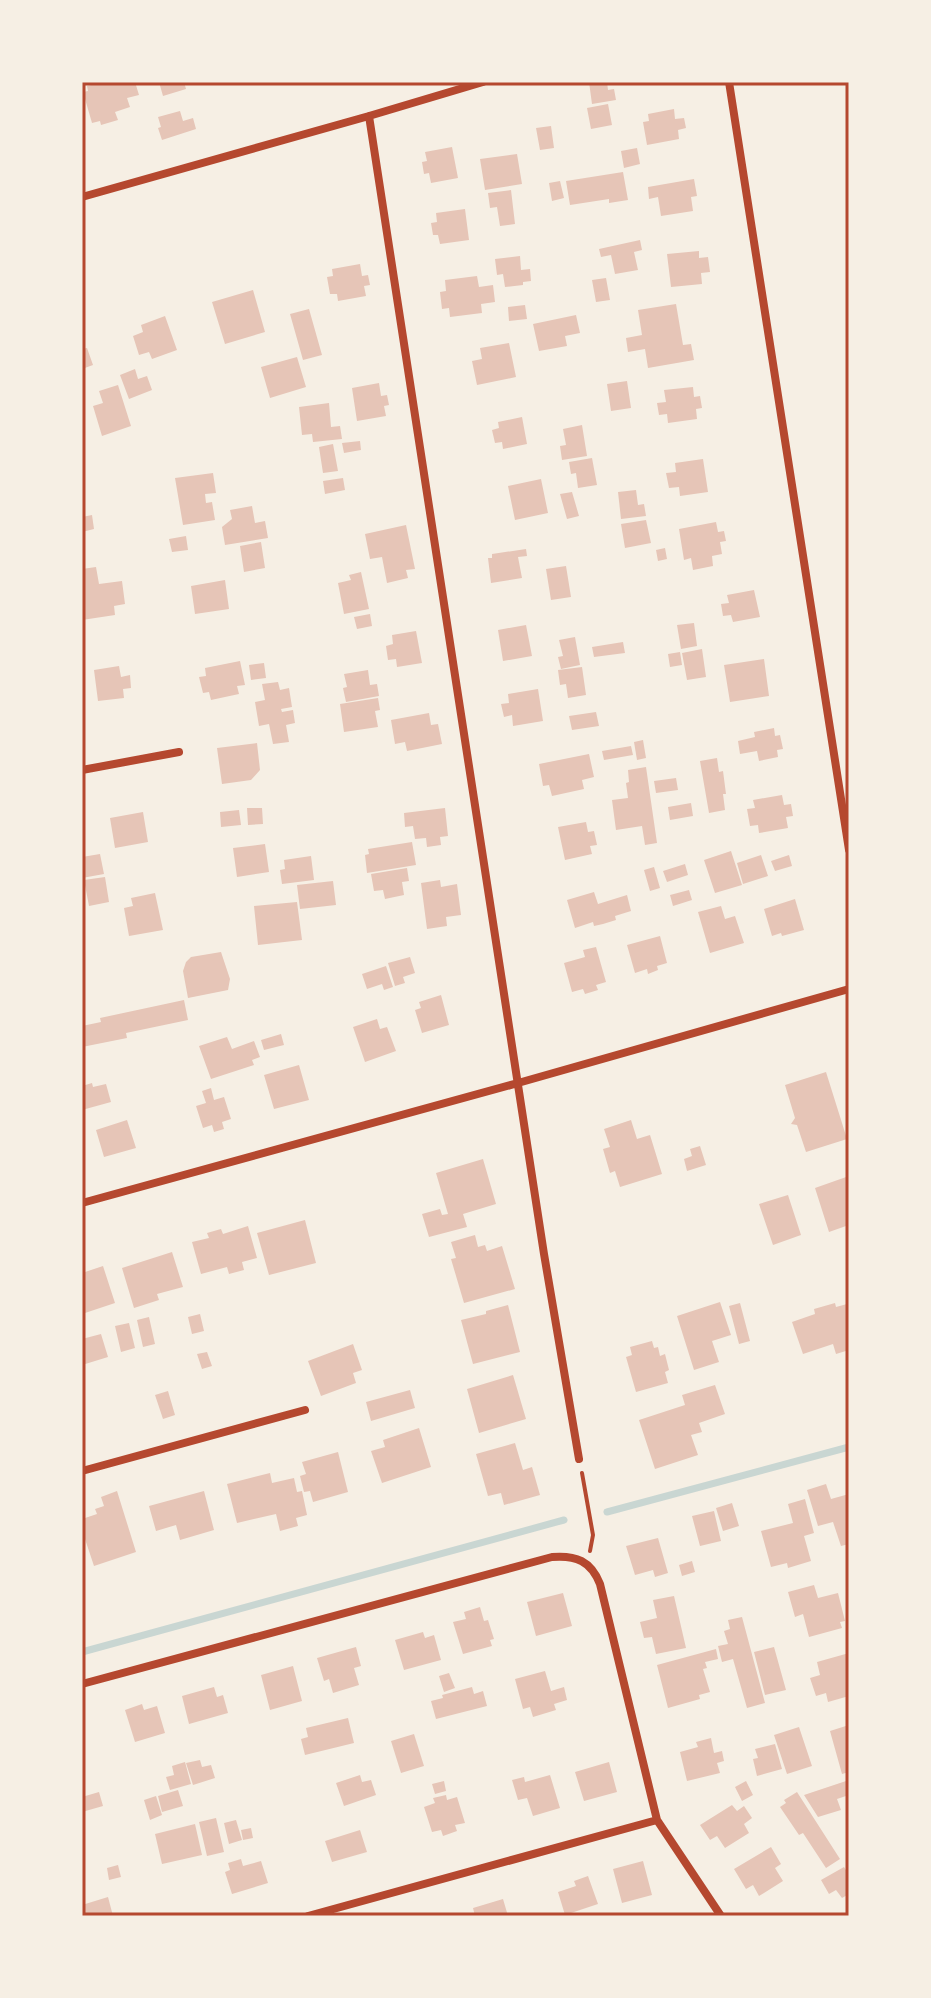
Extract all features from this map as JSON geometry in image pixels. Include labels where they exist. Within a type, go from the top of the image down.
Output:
[{"type":"street","points":[[82,197],[483,82]]},
{"type":"street","points":[[729,82],[849,850]]},
{"type":"street","points":[[369,116],[544,1254],[579,1459]]},
{"type":"street","points":[[82,770],[179,752]]},
{"type":"street","points":[[82,1203],[849,989]]},
{"type":"street","points":[[82,1471],[305,1410]]},
{"type":"street","points":[[82,1684],[552,1557],[564,1556],[584,1561],[592,1568],[600,1584],[657,1820],[721,1916]]},
{"type":"street","points":[[308,1916],[657,1820]]},
{"type":"path","points":[[579,1459],[593,1535],[584,1561]]},
{"type":"building","points":[[95,82],[135,82],[139,95],[127,98],[130,107],[115,112],[118,120],[101,125],[100,121],[92,123],[83,92],[88,91],[87,86]]},
{"type":"building","points":[[159,82],[184,82],[186,89],[163,96]]},
{"type":"building","points":[[589,82],[607,82],[608,90],[614,89],[616,100],[592,104]]},
{"type":"building","points":[[608,104],[612,125],[591,129],[587,108]]},
{"type":"building","points":[[674,109],[675,119],[684,118],[686,128],[678,130],[679,139],[647,145],[643,122],[649,121],[648,114]]},
{"type":"building","points":[[180,111],[183,121],[193,118],[196,129],[162,140],[158,117]]},
{"type":"building","points":[[551,126],[554,148],[540,150],[536,128]]},
{"type":"building","points":[[452,147],[458,178],[431,183],[429,173],[424,174],[422,162],[427,161],[425,152]]},
{"type":"building","points":[[637,148],[640,164],[624,168],[621,151]]},
{"type":"building","points":[[517,154],[522,184],[485,190],[480,159]]},
{"type":"building","points":[[623,172],[628,200],[609,203],[609,199],[570,205],[566,181]]},
{"type":"building","points":[[694,179],[697,196],[691,197],[693,211],[661,216],[658,197],[649,199],[648,187]]},
{"type":"building","points":[[560,181],[564,198],[552,201],[549,183]]},
{"type":"building","points":[[511,190],[515,224],[500,226],[497,207],[490,208],[488,193]]},
{"type":"building","points":[[465,209],[469,240],[440,244],[438,235],[433,235],[431,223],[437,222],[436,213]]},
{"type":"building","points":[[640,240],[642,250],[634,252],[638,270],[615,274],[611,255],[601,257],[599,249]]},
{"type":"building","points":[[699,251],[699,258],[708,257],[710,272],[701,273],[702,284],[671,287],[667,254]]},
{"type":"building","points":[[520,256],[521,270],[530,269],[531,281],[505,287],[503,274],[497,275],[495,259]]},
{"type":"building","points":[[360,264],[362,276],[368,275],[370,285],[364,286],[366,296],[338,301],[337,294],[330,294],[327,277],[333,276],[332,269]]},
{"type":"building","points":[[477,276],[479,287],[493,285],[495,302],[481,304],[482,313],[450,317],[449,308],[442,309],[440,292],[446,291],[445,280]]},
{"type":"building","points":[[606,278],[610,300],[596,302],[592,280]]},
{"type":"building","points":[[253,290],[265,332],[225,344],[212,302]]},
{"type":"building","points":[[676,304],[683,345],[691,344],[694,360],[648,368],[645,349],[628,352],[626,338],[642,335],[638,310]]},
{"type":"building","points":[[525,305],[527,319],[509,321],[508,307]]},
{"type":"building","points":[[309,309],[322,355],[303,360],[290,314]]},
{"type":"building","points":[[576,315],[580,333],[565,336],[567,346],[539,351],[533,324]]},
{"type":"building","points":[[165,316],[177,350],[152,359],[149,352],[139,355],[133,336],[143,332],[141,325]]},
{"type":"building","points":[[509,343],[516,377],[477,385],[472,361],[482,359],[480,348]]},
{"type":"building","points":[[87,348],[93,365],[82,369],[82,349]]},
{"type":"building","points":[[297,357],[306,387],[270,398],[261,367]]},
{"type":"building","points":[[135,369],[138,379],[147,376],[152,390],[129,399],[120,375]]},
{"type":"building","points":[[627,381],[631,408],[611,411],[607,384]]},
{"type":"building","points":[[379,383],[381,396],[387,395],[389,405],[384,406],[386,416],[357,421],[352,388]]},
{"type":"building","points":[[118,385],[131,426],[102,436],[93,406],[103,403],[99,391]]},
{"type":"building","points":[[693,387],[694,397],[700,396],[702,408],[696,409],[697,419],[668,423],[667,414],[659,415],[657,403],[666,402],[664,390]]},
{"type":"building","points":[[329,403],[331,427],[340,426],[342,439],[313,442],[312,434],[302,435],[299,407]]},
{"type":"building","points":[[522,417],[527,444],[503,449],[502,442],[495,443],[492,430],[499,428],[498,422]]},
{"type":"building","points":[[582,425],[587,456],[562,460],[560,446],[566,445],[563,429]]},
{"type":"building","points":[[360,441],[361,450],[344,453],[342,443]]},
{"type":"building","points":[[333,444],[338,471],[323,473],[319,447]]},
{"type":"building","points":[[592,458],[597,485],[578,488],[576,473],[571,474],[569,462]]},
{"type":"building","points":[[703,459],[708,492],[680,496],[679,487],[669,488],[666,473],[676,472],[675,463]]},
{"type":"building","points":[[213,473],[216,493],[205,494],[206,503],[212,502],[215,520],[183,525],[175,478]]},
{"type":"building","points":[[343,478],[345,490],[325,494],[323,481]]},
{"type":"building","points":[[541,479],[548,513],[515,520],[508,486]]},
{"type":"building","points":[[636,490],[638,505],[644,504],[646,516],[621,519],[618,492]]},
{"type":"building","points":[[572,492],[579,516],[567,519],[560,494]]},
{"type":"building","points":[[252,506],[255,523],[265,521],[268,538],[225,545],[222,527],[232,519],[230,510]]},
{"type":"building","points":[[92,515],[94,529],[82,532],[82,517]]},
{"type":"building","points":[[646,520],[651,543],[625,548],[621,524]]},
{"type":"building","points":[[716,522],[718,532],[724,531],[726,541],[720,542],[722,554],[712,556],[713,566],[693,570],[691,558],[684,560],[679,529]]},
{"type":"building","points":[[406,525],[415,569],[406,570],[408,578],[387,583],[382,557],[370,559],[365,534]]},
{"type":"building","points":[[186,536],[188,550],[172,552],[169,539]]},
{"type":"building","points":[[261,542],[265,568],[244,572],[240,546]]},
{"type":"building","points":[[665,548],[667,559],[658,561],[656,550]]},
{"type":"building","points":[[526,549],[527,556],[518,557],[522,578],[491,583],[488,558],[492,558],[492,554]]},
{"type":"building","points":[[566,566],[571,597],[551,600],[546,569]]},
{"type":"building","points":[[96,567],[99,584],[122,581],[125,604],[114,606],[115,615],[82,620],[82,596],[85,596],[82,569]]},
{"type":"building","points":[[361,572],[369,609],[344,614],[338,583],[351,580],[349,575]]},
{"type":"building","points":[[225,580],[229,609],[195,614],[191,586]]},
{"type":"building","points":[[754,590],[760,617],[733,622],[731,615],[723,616],[721,604],[729,603],[727,595]]},
{"type":"building","points":[[370,614],[372,626],[357,629],[354,617]]},
{"type":"building","points":[[694,623],[697,646],[681,649],[677,625]]},
{"type":"building","points":[[526,625],[532,656],[503,661],[498,630]]},
{"type":"building","points":[[416,631],[422,663],[397,667],[396,659],[388,660],[386,646],[393,644],[392,635]]},
{"type":"building","points":[[575,637],[580,665],[561,669],[558,657],[563,656],[559,640]]},
{"type":"building","points":[[623,642],[625,653],[594,657],[592,647]]},
{"type":"building","points":[[702,649],[706,677],[687,680],[682,653]]},
{"type":"building","points":[[680,652],[682,665],[670,667],[668,654]]},
{"type":"building","points":[[764,659],[769,696],[730,702],[724,665]]},
{"type":"building","points":[[240,661],[245,685],[237,686],[239,694],[211,700],[209,692],[203,693],[199,677],[206,676],[205,668]]},
{"type":"building","points":[[264,663],[266,678],[251,680],[249,665]]},
{"type":"building","points":[[119,666],[121,677],[130,675],[131,688],[123,689],[124,698],[98,701],[94,670]]},
{"type":"building","points":[[582,667],[586,695],[568,698],[566,684],[560,685],[558,670]]},
{"type":"building","points":[[368,670],[370,685],[377,684],[379,696],[346,702],[344,674]]},
{"type":"building","points":[[278,682],[280,690],[289,688],[292,707],[281,709],[282,712],[293,710],[295,723],[286,725],[289,742],[273,744],[269,724],[259,726],[255,702],[265,700],[262,684]]},
{"type":"building","points":[[538,689],[543,721],[513,726],[512,715],[504,717],[501,704],[509,703],[508,694]]},
{"type":"building","points":[[378,698],[380,710],[375,711],[378,727],[344,732],[340,704]]},
{"type":"building","points":[[596,712],[599,726],[572,730],[569,716]]},
{"type":"building","points":[[429,713],[431,725],[438,724],[442,744],[407,751],[405,742],[395,744],[391,720]]},
{"type":"building","points":[[774,728],[775,736],[780,735],[783,749],[777,750],[778,757],[759,761],[757,751],[740,754],[738,741],[755,737],[754,732]]},
{"type":"building","points":[[643,740],[646,758],[637,760],[634,742]]},
{"type":"building","points":[[257,743],[260,770],[251,780],[222,784],[217,748]]},
{"type":"building","points":[[631,746],[633,755],[604,760],[602,751]]},
{"type":"building","points":[[589,754],[594,777],[582,780],[584,789],[552,796],[549,785],[543,786],[539,764]]},
{"type":"building","points":[[717,758],[719,772],[723,771],[725,810],[709,813],[700,761]]},
{"type":"building","points":[[646,767],[657,843],[645,845],[642,826],[616,830],[612,800],[628,798],[628,770]]},
{"type":"building","points":[[676,778],[678,790],[656,793],[654,781]]},
{"type":"building","points":[[782,795],[784,805],[791,804],[793,816],[786,817],[788,828],[759,833],[758,825],[750,826],[747,809],[755,808],[753,800]]},
{"type":"building","points":[[691,803],[693,816],[670,820],[668,807]]},
{"type":"building","points":[[247,808],[262,808],[263,824],[248,825]]},
{"type":"building","points":[[445,808],[448,836],[440,837],[441,845],[427,847],[426,838],[415,839],[413,826],[405,827],[404,813]]},
{"type":"building","points":[[239,810],[241,825],[221,827],[220,812]]},
{"type":"building","points":[[143,812],[148,842],[115,848],[110,818]]},
{"type":"building","points":[[586,822],[588,832],[594,831],[597,845],[590,846],[592,854],[565,860],[558,827]]},
{"type":"building","points":[[412,842],[416,865],[367,873],[365,855],[369,854],[368,849]]},
{"type":"building","points":[[265,844],[269,872],[237,877],[233,848]]},
{"type":"building","points":[[731,851],[742,885],[715,893],[704,860]]},
{"type":"building","points":[[100,854],[104,874],[82,878],[82,857]]},
{"type":"building","points":[[761,855],[768,876],[743,884],[737,863]]},
{"type":"building","points":[[789,855],[792,866],[775,871],[771,861]]},
{"type":"building","points":[[311,856],[314,880],[282,884],[280,870],[285,869],[284,860]]},
{"type":"building","points":[[685,864],[688,875],[667,882],[663,871]]},
{"type":"building","points":[[654,867],[660,888],[650,891],[644,870]]},
{"type":"building","points":[[407,868],[409,881],[402,882],[404,895],[385,899],[383,890],[374,891],[371,874]]},
{"type":"building","points":[[105,877],[109,902],[89,906],[84,880]]},
{"type":"building","points":[[440,880],[441,887],[457,884],[461,915],[446,917],[447,926],[427,929],[421,883]]},
{"type":"building","points":[[333,881],[336,905],[300,909],[297,885]]},
{"type":"building","points":[[689,890],[692,900],[673,906],[670,895]]},
{"type":"building","points":[[594,892],[598,904],[627,895],[631,911],[603,924],[594,926],[593,922],[575,928],[567,900]]},
{"type":"building","points":[[155,893],[163,930],[129,936],[124,908],[133,906],[131,898]]},
{"type":"building","points":[[795,899],[804,930],[772,936],[764,909]]},
{"type":"building","points":[[297,902],[302,940],[258,945],[254,906]]},
{"type":"building","points":[[721,906],[725,919],[735,916],[744,943],[710,953],[698,912]]},
{"type":"building","points":[[660,936],[667,963],[657,966],[658,970],[648,974],[647,969],[635,973],[627,945]]},
{"type":"building","points":[[596,947],[606,982],[596,985],[598,990],[585,994],[583,989],[572,992],[564,963],[585,957],[583,950]]},
{"type":"building","points":[[221,952],[230,979],[228,990],[188,998],[183,971],[186,962],[191,957]]},
{"type":"building","points":[[410,957],[415,973],[403,977],[405,983],[395,986],[388,963]]},
{"type":"building","points":[[386,966],[393,987],[384,990],[382,984],[367,989],[362,974]]},
{"type":"building","points":[[441,995],[449,1025],[422,1033],[415,1010],[421,1008],[419,1002]]},
{"type":"building","points":[[184,1000],[188,1020],[126,1033],[127,1038],[82,1047],[82,1026],[101,1022],[100,1018]]},
{"type":"building","points":[[377,1019],[380,1029],[387,1027],[396,1051],[365,1062],[353,1027]]},
{"type":"building","points":[[281,1034],[284,1045],[264,1050],[261,1040]]},
{"type":"building","points":[[227,1037],[232,1049],[254,1041],[260,1057],[252,1060],[254,1065],[211,1079],[199,1046]]},
{"type":"building","points":[[299,1065],[309,1100],[274,1109],[264,1075]]},
{"type":"building","points":[[826,1072],[847,1139],[806,1152],[797,1125],[791,1124],[795,1118],[785,1085]]},
{"type":"building","points":[[92,1083],[93,1087],[106,1084],[111,1102],[82,1110],[82,1086]]},
{"type":"building","points":[[211,1088],[214,1100],[224,1097],[231,1119],[222,1122],[224,1129],[214,1132],[212,1125],[203,1128],[196,1106],[206,1103],[202,1091]]},
{"type":"building","points":[[127,1120],[136,1148],[104,1157],[96,1130]]},
{"type":"building","points":[[631,1120],[637,1139],[650,1135],[662,1174],[620,1187],[615,1171],[610,1173],[603,1149],[610,1147],[604,1129]]},
{"type":"building","points":[[700,1146],[706,1165],[687,1171],[684,1159],[692,1156],[690,1149]]},
{"type":"building","points":[[483,1159],[496,1204],[463,1214],[467,1227],[429,1237],[422,1214],[440,1209],[442,1215],[448,1214],[436,1173]]},
{"type":"building","points":[[849,1176],[849,1234],[846,1226],[829,1232],[815,1188]]},
{"type":"building","points":[[788,1195],[801,1235],[773,1245],[759,1204]]},
{"type":"building","points":[[305,1220],[316,1263],[269,1275],[257,1233]]},
{"type":"building","points":[[248,1226],[257,1258],[242,1262],[244,1270],[229,1274],[227,1267],[201,1274],[192,1242],[209,1238],[207,1233],[221,1229],[223,1234]]},
{"type":"building","points":[[475,1235],[478,1247],[485,1245],[487,1251],[502,1246],[515,1289],[464,1303],[451,1259],[456,1258],[451,1242]]},
{"type":"building","points":[[172,1252],[183,1287],[157,1294],[159,1300],[134,1308],[122,1268]]},
{"type":"building","points":[[103,1266],[115,1303],[85,1313],[82,1309],[82,1273]]},
{"type":"building","points":[[720,1302],[731,1335],[712,1341],[719,1362],[694,1370],[677,1316]]},
{"type":"building","points":[[740,1303],[750,1341],[739,1344],[729,1306]]},
{"type":"building","points":[[835,1303],[836,1307],[847,1304],[849,1350],[836,1354],[833,1344],[803,1354],[792,1322],[815,1314],[814,1309]]},
{"type":"building","points":[[508,1305],[520,1352],[473,1364],[461,1320]]},
{"type":"building","points":[[200,1314],[204,1331],[192,1334],[188,1317]]},
{"type":"building","points":[[149,1317],[155,1344],[143,1347],[137,1320]]},
{"type":"building","points":[[129,1323],[135,1348],[121,1352],[115,1326]]},
{"type":"building","points":[[101,1334],[108,1357],[82,1365],[82,1339]]},
{"type":"building","points":[[652,1341],[654,1348],[658,1347],[660,1356],[665,1354],[668,1383],[636,1392],[626,1357],[632,1355],[630,1347]]},
{"type":"building","points":[[353,1344],[362,1370],[353,1373],[356,1383],[321,1396],[308,1361]]},
{"type":"building","points":[[207,1352],[212,1366],[202,1369],[197,1354]]},
{"type":"building","points":[[513,1375],[526,1419],[479,1433],[467,1389]]},
{"type":"building","points":[[715,1385],[725,1414],[699,1423],[702,1432],[691,1435],[698,1455],[655,1469],[639,1420],[685,1405],[682,1395]]},
{"type":"building","points":[[410,1390],[415,1408],[371,1421],[366,1402]]},
{"type":"building","points":[[168,1391],[175,1415],[163,1419],[155,1395]]},
{"type":"building","points":[[419,1428],[431,1467],[382,1483],[371,1451],[385,1447],[383,1440]]},
{"type":"building","points":[[515,1443],[523,1470],[532,1467],[540,1495],[504,1505],[501,1493],[488,1496],[476,1454]]},
{"type":"building","points":[[338,1452],[348,1492],[313,1502],[310,1491],[304,1492],[300,1476],[306,1474],[302,1462]]},
{"type":"building","points":[[270,1473],[272,1483],[294,1478],[297,1492],[302,1491],[307,1515],[296,1518],[298,1526],[280,1531],[276,1514],[237,1523],[227,1484]]},
{"type":"building","points":[[826,1484],[831,1499],[849,1494],[849,1544],[841,1546],[833,1522],[818,1526],[807,1490]]},
{"type":"building","points":[[117,1491],[136,1552],[94,1566],[82,1530],[82,1519],[97,1514],[95,1509],[104,1506],[101,1497]]},
{"type":"building","points":[[204,1491],[214,1530],[180,1540],[176,1525],[156,1531],[149,1506]]},
{"type":"building","points":[[805,1499],[814,1533],[804,1536],[811,1561],[788,1568],[787,1563],[771,1567],[761,1531],[793,1523],[788,1504]]},
{"type":"building","points":[[732,1503],[739,1526],[723,1531],[716,1508]]},
{"type":"building","points":[[714,1511],[721,1541],[700,1546],[692,1516]]},
{"type":"building","points":[[658,1538],[668,1573],[655,1577],[653,1570],[635,1575],[626,1546]]},
{"type":"building","points":[[692,1561],[695,1572],[682,1576],[679,1565]]},
{"type":"building","points":[[814,1585],[818,1598],[838,1593],[845,1621],[840,1622],[842,1628],[809,1637],[803,1614],[795,1617],[788,1592]]},
{"type":"building","points":[[563,1593],[572,1626],[536,1636],[527,1602]]},
{"type":"building","points":[[674,1596],[686,1648],[656,1654],[652,1637],[644,1638],[640,1622],[657,1618],[653,1600]]},
{"type":"building","points":[[480,1607],[494,1639],[490,1640],[492,1646],[463,1654],[453,1622],[466,1619],[464,1612]]},
{"type":"building","points":[[742,1617],[765,1703],[747,1708],[733,1659],[722,1662],[718,1646],[728,1644],[724,1631],[730,1629],[728,1620]]},
{"type":"building","points":[[423,1632],[425,1638],[434,1635],[441,1660],[404,1670],[395,1640]]},
{"type":"building","points":[[356,1647],[361,1666],[354,1668],[359,1685],[333,1693],[329,1679],[324,1681],[317,1658]]},
{"type":"building","points":[[774,1647],[786,1690],[765,1695],[754,1652]]},
{"type":"building","points":[[716,1649],[718,1659],[705,1662],[707,1668],[703,1669],[710,1692],[699,1695],[700,1699],[668,1708],[657,1665]]},
{"type":"building","points":[[849,1653],[849,1696],[828,1702],[826,1693],[816,1696],[810,1678],[820,1675],[817,1662]]},
{"type":"building","points":[[293,1666],[302,1701],[270,1710],[261,1675]]},
{"type":"building","points":[[545,1671],[551,1691],[564,1687],[567,1700],[554,1704],[556,1710],[533,1717],[530,1707],[523,1709],[515,1679]]},
{"type":"building","points":[[449,1673],[455,1688],[444,1692],[439,1676]]},
{"type":"building","points":[[214,1687],[217,1697],[223,1695],[228,1713],[189,1724],[182,1696]]},
{"type":"building","points":[[472,1687],[474,1694],[483,1691],[487,1706],[436,1719],[431,1701]]},
{"type":"building","points":[[142,1704],[144,1710],[157,1706],[165,1733],[135,1742],[125,1710]]},
{"type":"building","points":[[348,1718],[354,1743],[305,1755],[301,1739],[308,1737],[306,1728]]},
{"type":"building","points":[[849,1725],[849,1772],[842,1774],[830,1731]]},
{"type":"building","points":[[799,1727],[812,1766],[787,1774],[774,1735]]},
{"type":"building","points":[[414,1734],[424,1766],[401,1773],[391,1741]]},
{"type":"building","points":[[711,1738],[714,1753],[722,1751],[724,1761],[717,1763],[720,1773],[687,1781],[680,1752],[698,1747],[696,1742]]},
{"type":"building","points":[[775,1744],[782,1769],[757,1776],[753,1759],[758,1758],[755,1749]]},
{"type":"building","points":[[200,1760],[202,1767],[211,1765],[215,1778],[193,1785],[186,1763]]},
{"type":"building","points":[[185,1762],[191,1784],[170,1790],[166,1777],[174,1775],[172,1766]]},
{"type":"building","points":[[609,1762],[617,1792],[584,1801],[575,1772]]},
{"type":"building","points":[[360,1775],[362,1782],[371,1780],[376,1795],[344,1806],[336,1783]]},
{"type":"building","points":[[550,1775],[560,1808],[533,1816],[527,1798],[518,1800],[512,1780],[524,1777],[525,1782]]},
{"type":"building","points":[[849,1780],[849,1795],[837,1799],[841,1810],[818,1817],[804,1795]]},
{"type":"building","points":[[444,1781],[446,1791],[435,1794],[432,1784]]},
{"type":"building","points":[[746,1781],[753,1795],[742,1801],[735,1787]]},
{"type":"building","points":[[178,1790],[183,1806],[162,1812],[158,1796]]},
{"type":"building","points":[[99,1792],[103,1806],[82,1812],[82,1797]]},
{"type":"building","points":[[797,1792],[840,1859],[826,1868],[803,1833],[799,1835],[780,1807],[786,1803],[784,1800]]},
{"type":"building","points":[[446,1795],[447,1800],[457,1797],[465,1823],[455,1825],[457,1831],[443,1836],[441,1830],[432,1832],[424,1807],[435,1803],[433,1798]]},
{"type":"building","points":[[156,1796],[162,1815],[150,1820],[144,1800]]},
{"type":"building","points":[[732,1805],[737,1811],[744,1806],[752,1818],[744,1824],[749,1833],[725,1848],[717,1836],[710,1840],[700,1825]]},
{"type":"building","points":[[216,1818],[224,1852],[207,1856],[199,1822]]},
{"type":"building","points":[[236,1820],[242,1840],[229,1844],[224,1823]]},
{"type":"building","points":[[195,1824],[202,1855],[162,1864],[155,1834]]},
{"type":"building","points":[[251,1828],[253,1838],[243,1840],[241,1830]]},
{"type":"building","points":[[360,1830],[367,1852],[332,1862],[325,1841]]},
{"type":"building","points":[[771,1847],[781,1864],[775,1868],[783,1881],[759,1896],[753,1885],[746,1889],[734,1869]]},
{"type":"building","points":[[241,1859],[243,1866],[261,1861],[268,1883],[232,1894],[225,1872],[230,1870],[228,1863]]},
{"type":"building","points":[[643,1861],[652,1895],[622,1903],[613,1869]]},
{"type":"building","points":[[118,1865],[121,1877],[109,1880],[107,1868]]},
{"type":"building","points":[[844,1867],[849,1875],[849,1894],[842,1898],[836,1890],[829,1894],[821,1880]]},
{"type":"building","points":[[588,1876],[598,1904],[565,1915],[558,1892],[576,1886],[574,1881]]},
{"type":"building","points":[[108,1897],[113,1916],[82,1916],[82,1905]]},
{"type":"building","points":[[503,1899],[508,1916],[475,1916],[473,1908]]},
{"type":"waterway","points":[[607,1512],[849,1447]]},
{"type":"waterway","points":[[82,1652],[564,1520]]}]
